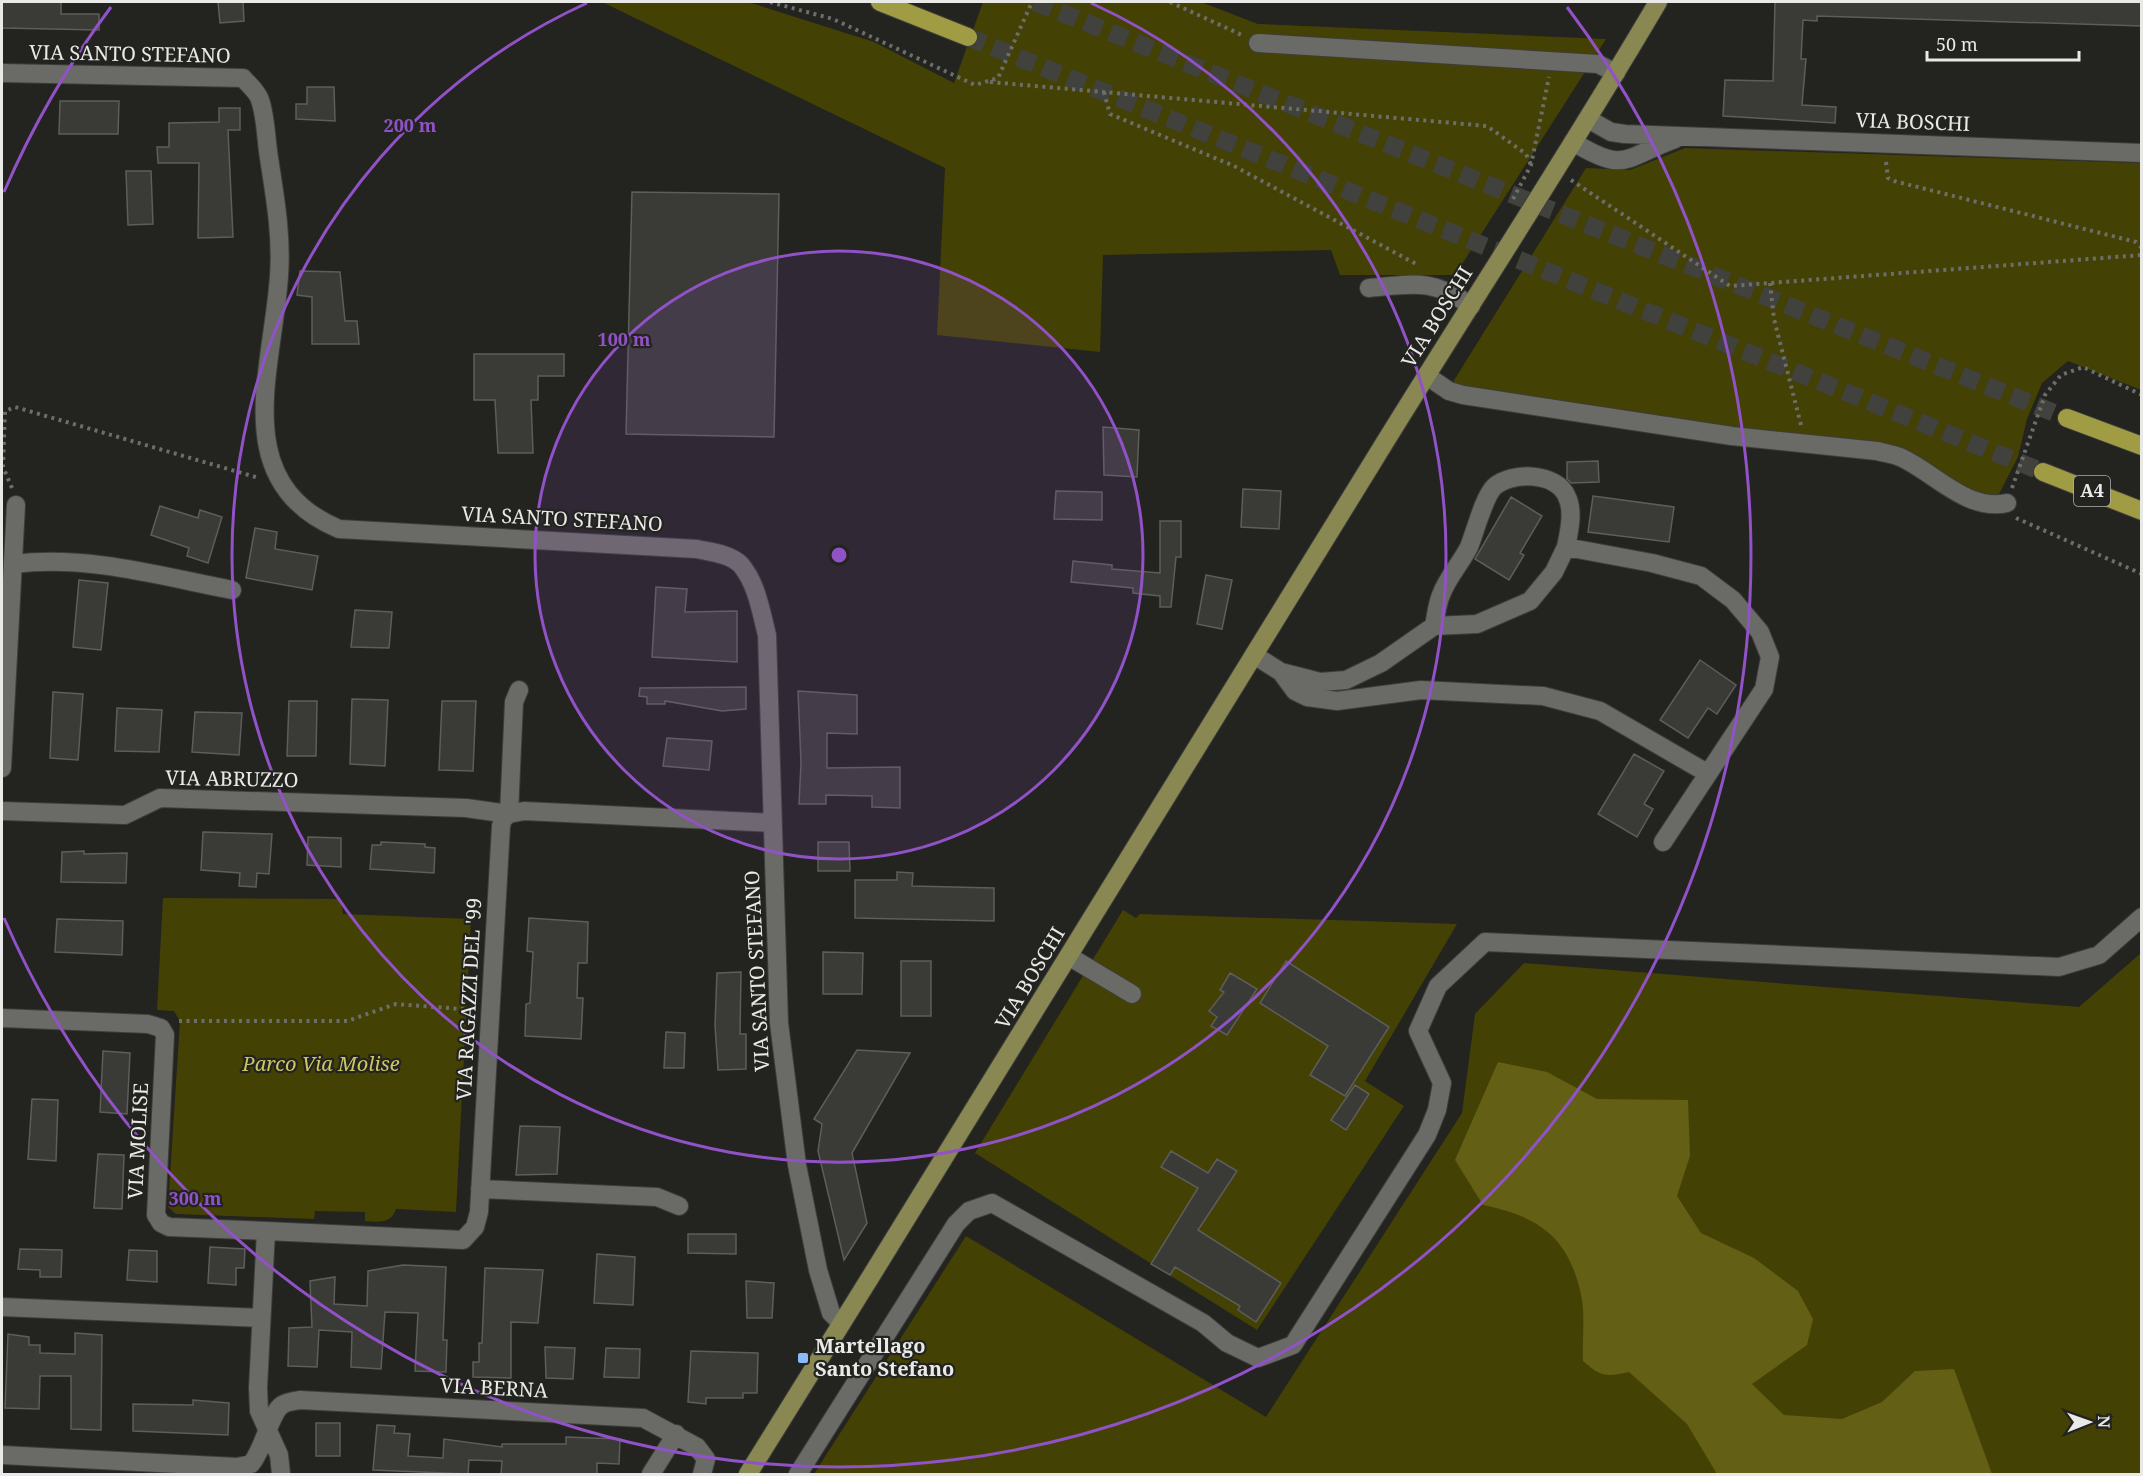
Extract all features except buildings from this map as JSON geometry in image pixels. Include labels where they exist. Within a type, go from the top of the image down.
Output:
[{"type":"highway","points":[[880,2],[968,37]]},
{"type":"highway","points":[[2067,418],[2142,446]]},
{"type":"highway","name":"A4","points":[[2043,472],[2142,511]]},
{"type":"main road","name":"VIA BOSCHI","points":[[748,1474],[1070,957],[1658,2]]},
{"type":"street","points":[[1258,43],[1599,64],[1616,73]]},
{"type":"street","name":"VIA SANTO STEFANO","points":[[2,73],[243,78],[260,98],[280,248],[277,299],[264,402],[265,430],[270,454],[281,484],[291,499],[304,511],[339,530],[697,549],[720,554],[740,564],[756,592],[767,635],[779,1023],[797,1165],[818,1270],[831,1313],[842,1323]]},
{"type":"street","name":"VIA BOSCHI","points":[[1588,119],[1611,132],[2142,153]]},
{"type":"street","points":[[1572,142],[1613,162],[1626,161],[1683,136]]},
{"type":"street","points":[[1369,288],[1423,283],[1448,291],[1471,306]]},
{"type":"street","points":[[1427,376],[1449,391],[1462,395],[1732,436],[1877,451],[1900,457],[1967,497],[1991,507],[2007,503]]},
{"type":"street","points":[[1299,683],[1346,680],[1381,663],[1434,626],[1477,624],[1530,601],[1554,572],[1566,547],[1570,521],[1568,497],[1558,484],[1540,478],[1522,476],[1505,480],[1492,489],[1468,548],[1441,594],[1434,626]]},
{"type":"street","points":[[2,768],[16,506]]},
{"type":"street","points":[[1566,547],[1652,562],[1701,576],[1733,600],[1760,632],[1770,657],[1764,689],[1663,842]]},
{"type":"street","points":[[14,564],[40,561],[120,566],[232,590]]},
{"type":"street","points":[[1254,655],[1299,683],[1307,698],[1337,701],[1422,690],[1543,696],[1600,711],[1707,773]]},
{"type":"street","name":"VIA RAGAZZI DEL '99","points":[[266,1231],[463,1240],[475,1227],[479,1212],[501,826],[503,819],[509,814],[514,702],[519,690]]},
{"type":"street","name":"VIA ABRUZZO","points":[[2,811],[125,815],[160,798],[466,808],[509,814]]},
{"type":"street","points":[[509,814],[524,811],[772,823]]},
{"type":"street","points":[[798,1474],[956,1224],[969,1211],[992,1203],[1203,1323],[1227,1343],[1258,1358],[1293,1345],[1426,1135],[1437,1110],[1442,1083],[1418,1031],[1438,986],[1485,942],[2059,967],[2099,955],[2142,917]]},
{"type":"street","points":[[1070,957],[1132,994]]},
{"type":"street","points":[[2,1018],[148,1024],[161,1029]]},
{"type":"street","name":"VIA MOLISE","points":[[161,1029],[165,1035],[166,1045],[156,1215],[160,1223],[169,1227],[266,1231]]},
{"type":"street","points":[[480,1189],[657,1197],[679,1206]]},
{"type":"street","points":[[266,1231],[258,1388],[259,1411],[279,1455],[281,1474]]},
{"type":"street","points":[[2,1307],[261,1318]]},
{"type":"street","name":"VIA BERNA","points":[[2,1455],[237,1467],[251,1464],[260,1454],[275,1412],[283,1404],[300,1400],[643,1418],[676,1434],[703,1453],[706,1459],[702,1474]]},
{"type":"street","points":[[651,1474],[676,1434]]},
{"type":"path","points":[[770,2],[833,19],[975,85],[998,78],[1032,2]]},
{"type":"path","points":[[1170,2],[1258,43]]},
{"type":"path","points":[[1510,205],[1531,165],[1552,62]]},
{"type":"path","points":[[990,82],[1487,126],[1526,154],[1531,165]]},
{"type":"path","points":[[1104,92],[1110,114],[1234,166],[1422,267]]},
{"type":"path","points":[[1885,143],[1888,178],[1894,181],[2136,242],[2142,248]]},
{"type":"path","points":[[1571,180],[1730,286],[2142,255]]},
{"type":"path","points":[[1770,283],[1774,319],[1804,443]]},
{"type":"path","points":[[16,506],[17,499],[3,467],[5,411],[15,407],[281,484]]},
{"type":"path","points":[[2007,503],[2015,518],[2142,574]]},
{"type":"path","points":[[161,1029],[175,1021],[347,1022],[396,1004],[467,1009]]},
{"type":"green space","points":[[602,2],[748,2],[874,42],[954,83],[983,2],[1201,2],[1258,24],[1606,39],[1455,275],[1340,275],[1331,250],[1103,255],[1100,352],[937,335],[945,168]]},
{"type":"green space","points":[[1685,148],[2141,163],[2141,390],[2068,361],[2042,383],[2027,419],[2018,457],[1998,496],[1976,500],[1901,449],[1465,390],[1453,382],[1586,168],[1630,170]]},
{"type":"green space","name":"Parco Via Molise","points":[[163,898],[341,899],[343,914],[471,919],[456,1212],[396,1209],[388,1220],[375,1222],[365,1221],[365,1212],[315,1211],[314,1219],[176,1214],[168,1207],[180,1021],[174,1011],[157,1010]]},
{"type":"green space","points":[[1123,910],[1136,918],[1140,914],[1457,924],[1365,1081],[1404,1106],[1257,1330],[975,1153]]},
{"type":"green space","points":[[2141,953],[2141,1474],[814,1474],[966,1236],[1266,1417],[1462,1113],[1475,1014],[1524,963],[2079,1007]]},
{"type":"shaded area","points":[[1498,1062],[1547,1072],[1597,1099],[1688,1100],[1690,1156],[1677,1196],[1701,1233],[1754,1258],[1798,1291],[1813,1319],[1807,1345],[1752,1384],[1784,1415],[1842,1419],[1882,1402],[1915,1371],[1954,1369],[1992,1474],[1717,1474],[1687,1424],[1629,1372],[1615,1375],[1599,1373],[1583,1361],[1582,1300],[1577,1279],[1561,1247],[1550,1234],[1522,1216],[1483,1205],[1455,1160]]},
{"type":"tunnel","points":[[1035,2],[2067,418]]},
{"type":"tunnel","points":[[968,37],[2043,472]]},
{"type":"place","name":"Martellago Santo Stefano","points":[[803,1358]]}]
